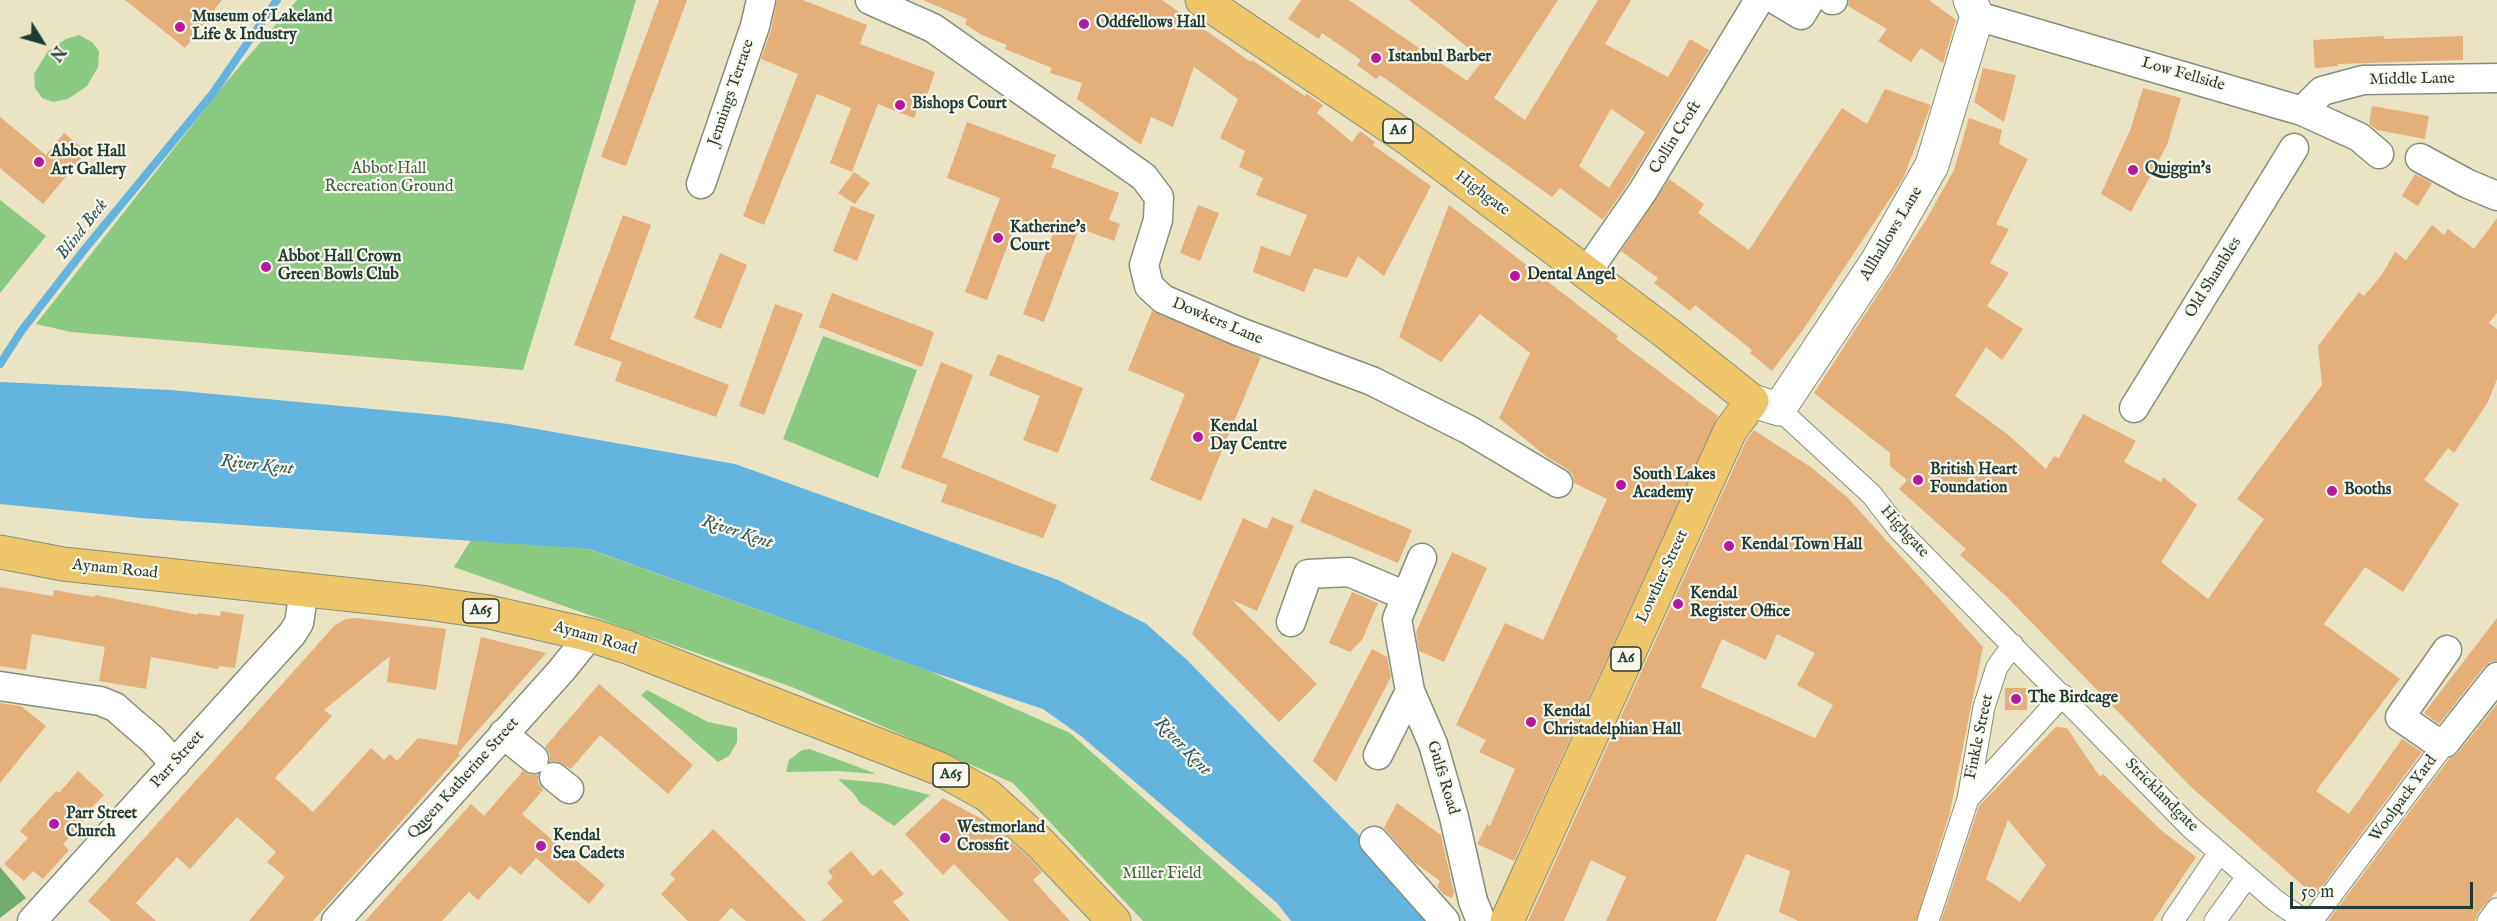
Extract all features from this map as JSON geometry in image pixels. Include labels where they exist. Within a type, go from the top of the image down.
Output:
[{"type":"highway","name":"Highgate","points":[[1202,0],[1410,140],[1765,405]]},
{"type":"highway","name":"Lowther Street","points":[[1510,914],[1730,431],[1765,405]]},
{"type":"highway","name":"Aynam Road","points":[[0,552],[63,564],[489,612],[590,635],[702,675],[940,769],[987,795],[1018,821],[1114,921]]},
{"type":"street","name":"Jennings Terrace","points":[[701,184],[755,26],[761,0]]},
{"type":"street","name":"Dowkers Lane","points":[[870,0],[933,28],[1144,177],[1159,197],[1158,220],[1144,265],[1149,285],[1163,299],[1240,332],[1372,381],[1469,430],[1558,483]]},
{"type":"street","name":"Collin Croft","points":[[1587,273],[1649,181],[1759,0]]},
{"type":"street","points":[[1776,0],[1801,15],[1810,0]]},
{"type":"street","name":"Low Fellside","points":[[1973,8],[2301,111],[2359,136],[2379,154]]},
{"type":"street","name":"Allhallows Lane","points":[[1765,405],[1878,260],[1932,165],[1973,8]]},
{"type":"street","name":"Middle Lane","points":[[2301,111],[2322,91],[2363,80],[2497,78]]},
{"type":"street","name":"Old Shambles","points":[[2134,408],[2294,148]]},
{"type":"street","points":[[2420,158],[2468,184],[2497,196]]},
{"type":"street","name":"Highgate","points":[[1765,405],[1872,495],[1899,530],[2020,652]]},
{"type":"street","name":"Gulfs Road","points":[[1422,558],[1397,619],[1410,691],[1433,744],[1477,911],[1490,909],[1510,914]]},
{"type":"street","points":[[1291,622],[1308,574],[1348,572],[1406,596]]},
{"type":"street","name":"Parr Street","points":[[36,917],[292,634],[299,624],[304,590]]},
{"type":"street","name":"Queen Katherine Street","points":[[340,920],[561,671],[590,635]]},
{"type":"street","points":[[2445,743],[2432,739],[2400,717],[2447,650]]},
{"type":"street","name":"Stricklandgate","points":[[2020,652],[2190,827],[2247,877],[2305,921]]},
{"type":"street","name":"Finkle Street","points":[[1928,921],[1968,799],[1984,707],[1997,667],[2020,652]]},
{"type":"street","name":"Woolpack Yard","points":[[2312,921],[2497,677]]},
{"type":"street","points":[[0,686],[100,701],[114,707],[153,740],[175,764]]},
{"type":"street","points":[[1377,755],[1410,691]]},
{"type":"street","name":"Finkle Street","points":[[1968,799],[2062,695]]},
{"type":"street","points":[[503,734],[552,775]]},
{"type":"street","points":[[1374,841],[1444,921]]},
{"type":"street","points":[[2173,921],[2219,853]]},
{"type":"street","points":[[2215,921],[2247,877]]},
{"type":"street","points":[[2488,921],[2497,909]]},
{"type":"green space","name":"Abbot Hall Recreation Ground","points":[[297,0],[636,0],[523,370],[71,332],[36,324],[227,81]]},
{"type":"green space","points":[[79,35],[92,42],[99,51],[98,67],[87,86],[68,99],[53,102],[42,98],[35,88],[34,74],[48,51],[66,39]]},
{"type":"green space","points":[[0,200],[46,236],[0,293]]},
{"type":"green space","points":[[823,336],[917,370],[878,478],[783,439]]},
{"type":"green space","name":"Miller Field","points":[[471,540],[588,549],[929,671],[1070,733],[1282,921],[1143,921],[1013,783],[792,687],[454,567]]},
{"type":"green space","points":[[647,690],[708,722],[737,728],[737,742],[729,756],[718,762],[641,695]]},
{"type":"green space","points":[[810,749],[874,774],[838,771],[786,772],[789,760],[802,750]]},
{"type":"green space","points":[[838,779],[883,783],[930,795],[894,826],[860,803]]},
{"type":"green space","points":[[0,867],[26,898],[0,918]]},
{"type":"water","name":"River Kent","points":[[0,382],[171,390],[447,416],[508,424],[735,464],[1058,580],[1145,623],[1187,660],[1407,884],[1438,921],[1291,921],[1277,903],[1081,736],[1043,709],[929,671],[589,549],[141,518],[0,504]]},
{"type":"building","name":"Museum of Lakeland Life & Industry","points":[[125,0],[222,0],[185,48]]},
{"type":"building","points":[[659,0],[687,0],[626,166],[601,157]]},
{"type":"building","points":[[777,0],[803,0],[867,25],[860,44],[935,72],[926,98],[922,97],[914,118],[878,104],[852,172],[830,163],[851,108],[817,94],[764,225],[743,216],[798,74],[761,59],[771,30]]},
{"type":"building","points":[[923,0],[1162,0],[1251,62],[1252,60],[1305,96],[1307,94],[1323,105],[1317,113],[1352,142],[1360,131],[1375,142],[1373,145],[1431,186],[1384,276],[1358,256],[1347,278],[1314,268],[1304,292],[1253,272],[1261,246],[1290,256],[1307,215],[1256,195],[1263,178],[1239,167],[1245,151],[1220,138],[1238,99],[1194,67],[1173,127],[1151,117],[1141,145],[1077,99],[1082,83],[1050,73],[1052,68],[1005,49],[1007,45],[982,35],[965,24],[967,19]]},
{"type":"building","points":[[1301,0],[1349,0],[1467,81],[1483,60],[1409,0],[1558,0],[1494,98],[1525,120],[1598,0],[1631,0],[1605,44],[1668,77],[1690,39],[1709,50],[1629,182],[1603,220],[1560,188],[1552,197],[1380,75],[1376,79],[1357,65],[1361,60],[1322,33],[1319,39],[1288,19]],"holes":[[[1611,109],[1645,132],[1609,188],[1579,166]]]},
{"type":"building","points":[[1849,0],[1929,0],[1956,20],[1943,63],[1921,48],[1911,62],[1878,41],[1887,29],[1848,6]]},
{"type":"building","points":[[2384,36],[2384,39],[2463,36],[2463,60],[2338,64],[2338,66],[2315,68],[2313,40]]},
{"type":"building","points":[[1983,68],[2016,75],[2004,122],[1974,102]]},
{"type":"building","name":"Quiggin's","points":[[2143,88],[2181,98],[2167,145],[2131,212],[2101,194],[2131,128]]},
{"type":"building","points":[[1885,89],[1931,105],[1903,179],[1805,327],[1772,371],[1750,353],[1752,350],[1695,305],[1690,311],[1654,283],[1658,278],[1621,251],[1669,179],[1704,204],[1698,213],[1749,250],[1842,108],[1867,124]]},
{"type":"building","points":[[2372,106],[2429,116],[2425,139],[2377,130],[2369,124]]},
{"type":"building","name":"Abbot Hall Art Gallery","points":[[0,117],[46,155],[64,133],[87,152],[43,204],[0,168]]},
{"type":"building","points":[[1969,118],[2002,130],[1999,144],[2028,159],[1996,224],[2009,229],[1990,263],[2009,273],[1987,306],[2023,329],[2002,360],[1986,347],[1955,396],[2006,433],[2046,469],[2054,456],[2059,458],[2083,414],[2136,441],[2124,462],[2161,482],[2163,477],[2197,505],[2161,562],[2208,599],[2264,519],[2237,499],[2322,385],[2318,346],[2359,292],[2364,296],[2381,276],[2395,252],[2406,260],[2432,225],[2444,235],[2448,229],[2474,249],[2497,218],[2497,313],[2489,323],[2497,329],[2497,379],[2488,402],[2454,453],[2448,448],[2424,480],[2459,504],[2403,592],[2365,567],[2324,624],[2400,679],[2316,791],[2349,814],[2402,739],[2422,752],[2315,896],[2190,786],[2006,596],[1960,555],[1966,549],[1899,489],[1907,480],[1890,466],[1890,453],[1814,393],[1926,220],[1954,170]]},
{"type":"building","points":[[967,122],[1056,155],[1051,167],[1119,193],[1109,220],[1120,224],[1114,241],[1079,228],[1044,322],[1023,314],[1053,234],[1017,220],[987,300],[965,292],[1000,198],[947,178]]},
{"type":"building","points":[[854,172],[870,183],[855,204],[838,193]]},
{"type":"building","points":[[2415,174],[2432,183],[2418,206],[2402,196]]},
{"type":"building","points":[[1198,205],[1219,213],[1200,261],[1180,253]]},
{"type":"building","points":[[1449,205],[1618,336],[1616,339],[1718,416],[1514,861],[1477,844],[1487,824],[1490,826],[1515,769],[1479,752],[1486,740],[1456,725],[1505,623],[1543,640],[1607,499],[1574,483],[1573,475],[1567,469],[1547,457],[1499,418],[1530,353],[1480,314],[1441,362],[1399,337]]},
{"type":"building","points":[[851,206],[875,215],[857,261],[833,251]]},
{"type":"building","points":[[623,215],[651,225],[610,339],[729,385],[716,417],[615,381],[622,362],[574,345]]},
{"type":"building","points":[[720,253],[747,265],[721,329],[694,318]]},
{"type":"building","points":[[832,293],[934,332],[922,367],[819,327]]},
{"type":"building","points":[[775,304],[803,314],[764,415],[739,406]]},
{"type":"building","name":"Kendal Day Centre","points":[[1152,311],[1261,357],[1201,501],[1150,480],[1185,394],[1128,370]]},
{"type":"building","points":[[998,354],[1083,388],[1058,453],[1023,440],[1040,396],[989,375]]},
{"type":"building","points":[[941,362],[973,375],[942,457],[1057,505],[1043,538],[941,502],[947,485],[901,468]]},
{"type":"building","points":[[1754,430],[1812,468],[1847,497],[1983,647],[1950,812],[1916,921],[1798,921],[1779,912],[1790,871],[1746,854],[1716,921],[1606,921],[1626,877],[1591,860],[1564,921],[1528,921],[1746,441]],"holes":[[[1777,634],[1815,653],[1797,685],[1833,705],[1815,738],[1701,687],[1722,639],[1766,660]]]},
{"type":"building","points":[[1314,489],[1412,530],[1398,563],[1300,522]]},
{"type":"building","points":[[1272,517],[1294,526],[1257,611],[1232,600],[1317,684],[1279,722],[1192,634],[1243,518],[1267,529]]},
{"type":"building","points":[[1452,552],[1487,568],[1444,662],[1419,651],[1416,632]]},
{"type":"building","points":[[0,587],[53,596],[54,590],[94,597],[95,595],[198,615],[198,613],[220,616],[221,611],[244,615],[235,668],[219,666],[218,669],[151,657],[146,689],[99,681],[105,647],[32,634],[26,670],[0,666]]},
{"type":"building","points":[[1352,592],[1378,603],[1362,640],[1350,652],[1329,643]]},
{"type":"building","points":[[357,618],[446,629],[436,690],[387,682],[390,656],[324,710],[332,716],[275,778],[313,812],[371,748],[384,760],[390,754],[397,761],[418,738],[457,745],[481,637],[546,653],[458,753],[460,755],[313,921],[249,921],[285,877],[267,862],[276,852],[237,817],[190,869],[177,857],[136,903],[156,921],[111,921],[88,901],[335,625],[346,619]]},
{"type":"building","points":[[2497,618],[2497,661],[2490,662],[2484,667],[2439,724],[2424,713]]},
{"type":"building","points":[[1372,649],[1387,657],[1391,677],[1336,782],[1313,761]]},
{"type":"building","points":[[599,684],[693,765],[668,794],[600,735],[571,769],[557,761],[550,761],[550,754],[545,747]]},
{"type":"building","name":"The Birdcage","points":[[2005,688],[2027,688],[2027,710],[2005,710]]},
{"type":"building","points":[[0,703],[21,706],[46,726],[0,783]]},
{"type":"building","points":[[2497,704],[2497,891],[2478,913],[2475,921],[2328,921],[2449,759],[2458,753]]},
{"type":"building","points":[[2056,727],[2067,728],[2100,777],[2103,774],[2162,831],[2196,857],[2153,921],[1941,921],[1979,806]],"holes":[[[2008,820],[2046,865],[2020,902],[1986,879]]]},
{"type":"building","name":"Parr Street Church","points":[[78,771],[104,795],[63,844],[69,850],[43,879],[33,871],[24,881],[4,864],[28,838],[20,831],[56,791],[59,793]]},
{"type":"building","points":[[523,771],[531,775],[538,775],[538,782],[543,790],[522,814],[605,885],[589,904],[536,858],[521,875],[510,866],[478,900],[469,892],[442,921],[365,921],[471,804],[484,816]]},
{"type":"building","points":[[943,798],[991,824],[1026,855],[1042,872],[1033,880],[1070,921],[1009,921],[954,864],[943,875],[905,834]]},
{"type":"building","points":[[1397,803],[1441,835],[1454,893],[1452,898],[1443,894],[1437,887],[1440,881],[1414,862],[1384,828]]},
{"type":"building","points":[[713,829],[806,921],[746,921],[731,908],[719,921],[688,921],[661,894],[675,879],[670,874]]},
{"type":"building","points":[[851,851],[873,876],[881,869],[904,894],[893,902],[910,921],[821,921],[843,901],[827,883],[833,877],[828,871]]},
{"type":"waterway","name":"Blind Beck","points":[[0,364],[22,330],[84,250],[213,93],[277,0]]},
{"type":"place","name":"Oddfellows Hall","points":[[1084,24]]},
{"type":"place","name":"Museum of Lakeland Life & Industry","points":[[180,27]]},
{"type":"place","name":"Istanbul Barber","points":[[1376,58]]},
{"type":"place","name":"Bishops Court","points":[[900,105]]},
{"type":"place","name":"Abbot Hall Art Gallery","points":[[39,162]]},
{"type":"place","name":"Quiggin's","points":[[2133,170]]},
{"type":"place","name":"Katherine's Court","points":[[998,238]]},
{"type":"place","name":"Abbot Hall Crown Green Bowls Club","points":[[266,267]]},
{"type":"place","name":"Dental Angel","points":[[1515,276]]},
{"type":"place","name":"Kendal Day Centre","points":[[1198,437]]},
{"type":"place","name":"British Heart Foundation","points":[[1918,480]]},
{"type":"place","name":"South Lakes Academy","points":[[1621,485]]},
{"type":"place","name":"Booths","points":[[2332,491]]},
{"type":"place","name":"Kendal Town Hall","points":[[1729,546]]},
{"type":"place","name":"Kendal Register Office","points":[[1678,604]]},
{"type":"place","name":"The Birdcage","points":[[2016,699]]},
{"type":"place","name":"Kendal Christadelphian Hall","points":[[1531,722]]},
{"type":"place","name":"Parr Street Church","points":[[54,824]]},
{"type":"place","name":"Westmorland Crossfit","points":[[945,838]]},
{"type":"place","name":"Kendal Sea Cadets","points":[[541,846]]}]
